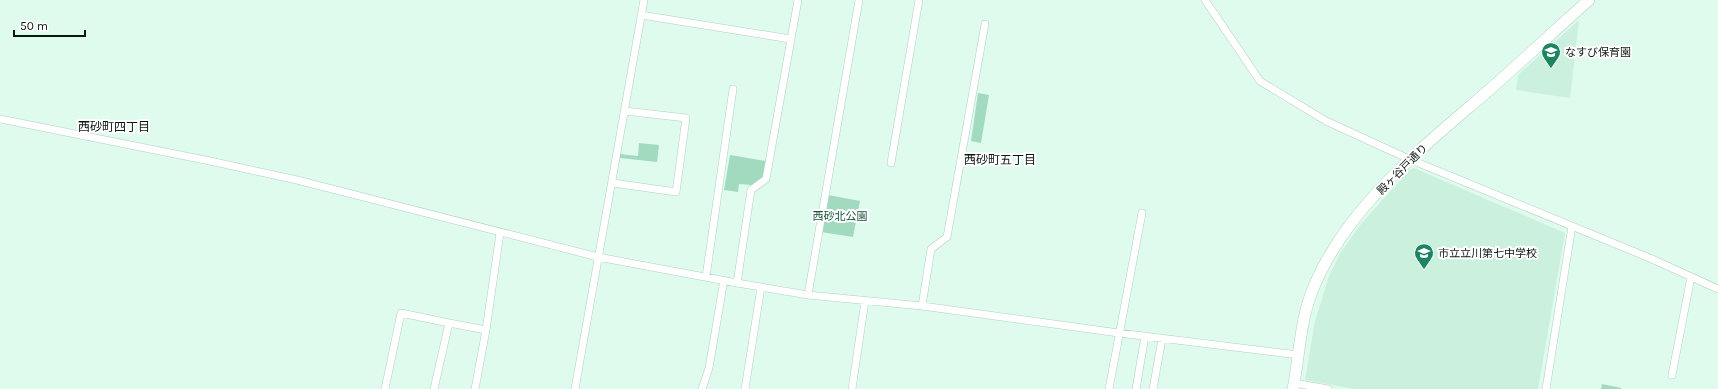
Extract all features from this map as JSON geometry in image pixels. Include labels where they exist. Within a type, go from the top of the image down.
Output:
[{"type":"street","points":[[575,389],[598,257],[613,183],[644,0]]},
{"type":"street","points":[[737,283],[752,190],[766,178],[798,0]]},
{"type":"street","points":[[808,295],[859,0]]},
{"type":"street","points":[[891,163],[919,0]]},
{"type":"street","points":[[1205,0],[1260,81],[1326,121],[1409,159],[1572,226],[1718,289]]},
{"type":"street","name":"殿ヶ谷戸通り","points":[[1294,386],[1305,316],[1311,295],[1334,247],[1350,224],[1409,159],[1510,72],[1589,0]]},
{"type":"street","points":[[641,15],[791,39]]},
{"type":"street","points":[[922,306],[931,249],[947,237],[984,24]]},
{"type":"street","points":[[706,277],[733,89]]},
{"type":"street","points":[[613,183],[676,192],[686,118],[625,112]]},
{"type":"street","points":[[0,119],[203,159],[297,180],[598,257],[737,283],[808,295],[922,306],[1119,333],[1299,355]]},
{"type":"street","points":[[1109,389],[1142,213]]},
{"type":"street","points":[[1546,389],[1572,226]]},
{"type":"street","points":[[475,389],[486,330],[500,233]]},
{"type":"street","points":[[1672,375],[1691,277]]},
{"type":"street","points":[[702,389],[709,368],[724,280]]},
{"type":"street","points":[[745,389],[761,287]]},
{"type":"street","points":[[852,389],[865,300]]},
{"type":"street","points":[[385,389],[402,313],[486,330]]},
{"type":"street","points":[[434,389],[449,323]]},
{"type":"street","points":[[1136,389],[1145,336]]},
{"type":"street","points":[[1153,389],[1162,338]]},
{"type":"street","points":[[1294,386],[1328,389]]},
{"type":"shaded area","points":[[1579,20],[1570,98],[1516,90],[1518,75]]},
{"type":"shaded area","points":[[1414,168],[1565,233],[1538,389],[1355,389],[1305,380],[1315,321],[1329,276],[1341,252],[1361,224],[1409,170]]},
{"type":"green space","points":[[978,93],[989,95],[981,143],[971,141]]},
{"type":"green space","points":[[639,143],[659,145],[657,162],[620,158],[620,154],[638,156]]},
{"type":"green space","points":[[730,155],[766,161],[764,176],[752,185],[739,184],[738,192],[724,190]]},
{"type":"green space","name":"西砂北公園","points":[[828,195],[860,201],[853,237],[821,232]]},
{"type":"green space","points":[[1602,384],[1621,388],[1621,389],[1601,389]]},
{"type":"place","name":"なすび保育園","points":[[1551,69]]},
{"type":"place","name":"市立立川第七中学校","points":[[1424,270]]},
{"type":"district","name":"西砂町四丁目","points":[[114,127]]},
{"type":"district","name":"西砂町五丁目","points":[[1000,160]]}]
